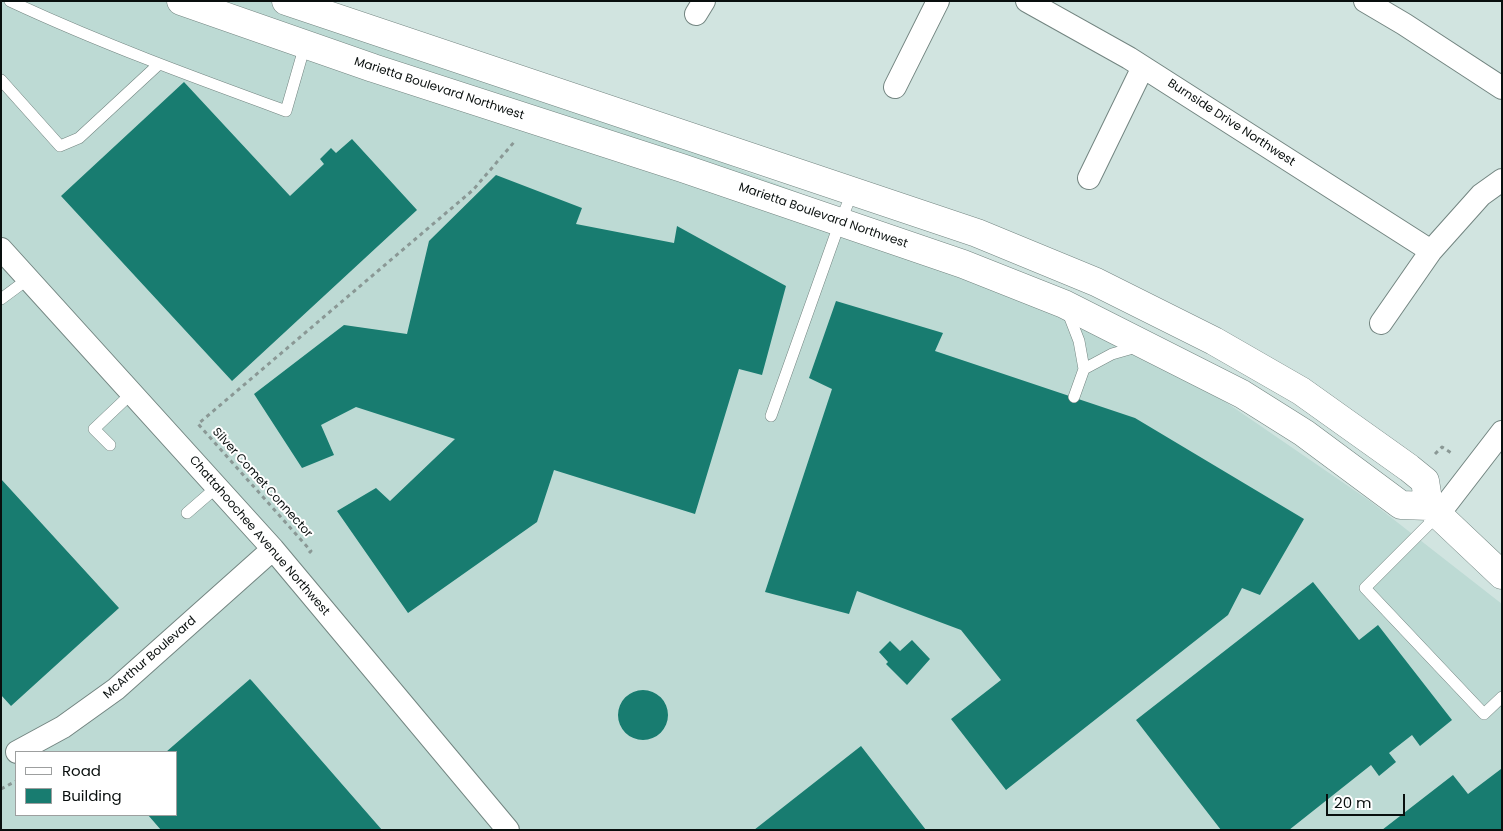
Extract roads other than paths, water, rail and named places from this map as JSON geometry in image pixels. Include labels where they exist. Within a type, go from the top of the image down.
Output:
[{"type":"main road","name":"Marietta Boulevard Northwest","points":[[181,1],[963,264],[1064,304],[1242,394],[1304,433],[1402,505],[1434,510]]},
{"type":"main road","points":[[286,1],[977,233],[1096,282],[1214,341],[1300,391],[1409,468],[1425,481],[1434,510],[1502,576]]},
{"type":"street","points":[[895,87],[938,1]]},
{"type":"street","name":"Burnside Drive Northwest","points":[[1027,1],[1144,68],[1431,251]]},
{"type":"street","points":[[1366,1],[1502,88]]},
{"type":"street","points":[[1089,178],[1144,68]]},
{"type":"street","points":[[1381,323],[1431,251],[1481,195],[1502,180]]},
{"type":"street","name":"Chattahoochee Avenue Northwest","points":[[1,250],[273,549],[508,830]]},
{"type":"street","points":[[1434,510],[1502,432]]},
{"type":"street","name":"McArthur Boulevard","points":[[28,750],[116,690],[273,549]]},
{"type":"street","name":"McArthur Boulevard","points":[[1,761],[15,755]]},
{"type":"lane","points":[[10,1],[66,28],[286,111],[305,44]]},
{"type":"lane","points":[[1,80],[60,146],[79,138],[159,64]]},
{"type":"lane","points":[[771,416],[840,222],[853,192]]},
{"type":"lane","points":[[1,299],[28,279]]},
{"type":"lane","points":[[1064,304],[1080,341],[1084,369],[1074,397]]},
{"type":"lane","points":[[1084,369],[1112,354],[1146,344]]},
{"type":"lane","points":[[110,446],[94,429],[132,393]]},
{"type":"lane","points":[[187,513],[217,488]]},
{"type":"lane","points":[[1434,510],[1365,588],[1484,714],[1502,697]]}]
